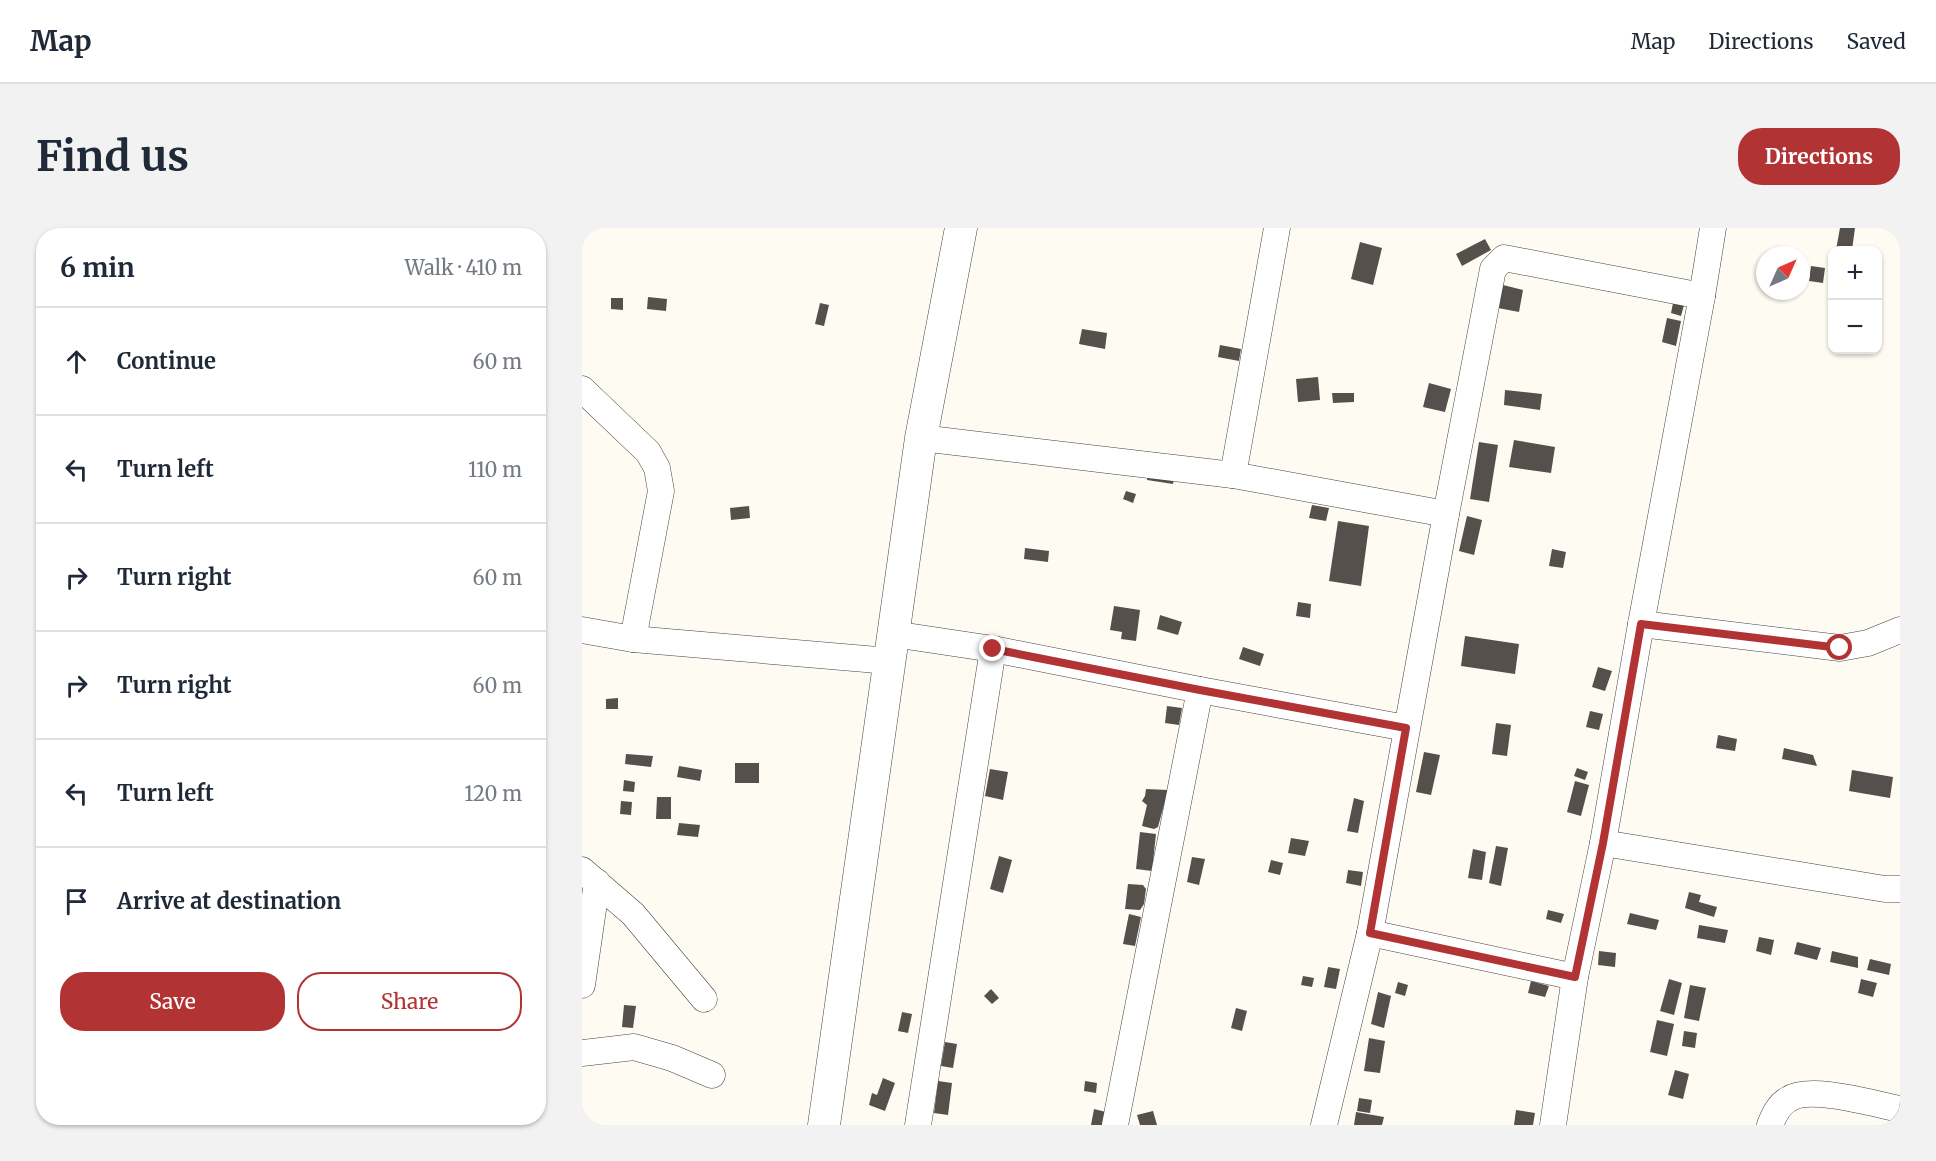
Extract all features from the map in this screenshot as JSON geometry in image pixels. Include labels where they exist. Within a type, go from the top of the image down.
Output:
[{"type":"street","points":[[824,1125],[921,438],[962,228]]},
{"type":"street","points":[[1233,475],[1277,228]]},
{"type":"street","points":[[1553,1125],[1575,977],[1603,843],[1713,228]]},
{"type":"street","points":[[1324,1125],[1370,933],[1406,728],[1493,268],[1504,258],[1702,296]]},
{"type":"street","points":[[582,389],[648,452],[657,468],[661,491],[633,639]]},
{"type":"street","points":[[921,438],[1233,475],[1446,514]]},
{"type":"street","points":[[1641,624],[1840,648],[1868,643],[1900,630]]},
{"type":"street","points":[[582,630],[633,639],[891,648],[993,649],[1406,728]]},
{"type":"street","points":[[918,1125],[993,649]]},
{"type":"street","points":[[1115,1125],[1200,690]]},
{"type":"street","points":[[1603,843],[1874,887],[1900,889]]},
{"type":"street","points":[[582,985],[590,876]]},
{"type":"street","points":[[590,876],[633,915],[704,999]]},
{"type":"street","points":[[1370,933],[1575,977]]},
{"type":"street","points":[[582,1053],[634,1047],[672,1058],[712,1075]]},
{"type":"street","points":[[1770,1125],[1775,1112],[1789,1098],[1817,1093],[1900,1109]]},
{"type":"building","points":[[1840,228],[1855,228],[1853,246],[1837,246]]},
{"type":"building","points":[[1485,239],[1491,250],[1462,266],[1456,254]]},
{"type":"building","points":[[1360,242],[1382,248],[1373,285],[1351,279]]},
{"type":"building","points":[[1811,266],[1825,268],[1823,283],[1810,281]]},
{"type":"building","points":[[1503,285],[1523,290],[1519,312],[1498,308]]},
{"type":"building","points":[[648,297],[667,299],[666,311],[647,309]]},
{"type":"building","points":[[611,298],[623,298],[623,310],[611,309]]},
{"type":"building","points":[[820,303],[829,305],[824,326],[815,324]]},
{"type":"building","points":[[1673,303],[1684,305],[1681,316],[1671,313]]},
{"type":"building","points":[[1667,318],[1681,321],[1676,346],[1662,342]]},
{"type":"building","points":[[1082,329],[1107,333],[1105,349],[1079,344]]},
{"type":"building","points":[[1220,345],[1241,349],[1239,361],[1218,357]]},
{"type":"building","points":[[1318,377],[1320,400],[1298,402],[1296,379]]},
{"type":"building","points":[[1429,383],[1451,389],[1445,412],[1423,407]]},
{"type":"building","points":[[1505,390],[1542,394],[1540,410],[1504,405]]},
{"type":"building","points":[[1332,393],[1354,393],[1354,402],[1333,403]]},
{"type":"building","points":[[1514,440],[1555,447],[1551,473],[1509,467]]},
{"type":"building","points":[[1479,442],[1498,445],[1489,502],[1470,499]]},
{"type":"building","points":[[1149,467],[1175,471],[1173,484],[1147,480]]},
{"type":"building","points":[[1126,491],[1136,494],[1133,503],[1123,499]]},
{"type":"building","points":[[1312,505],[1329,508],[1326,521],[1309,518]]},
{"type":"building","points":[[749,506],[750,518],[731,520],[730,508]]},
{"type":"building","points":[[1467,516],[1482,520],[1474,555],[1459,551]]},
{"type":"building","points":[[1338,521],[1369,526],[1361,586],[1329,581]]},
{"type":"building","points":[[1025,548],[1049,551],[1048,562],[1024,559]]},
{"type":"building","points":[[1552,549],[1566,552],[1563,568],[1549,566]]},
{"type":"building","points":[[1298,602],[1311,604],[1310,618],[1296,616]]},
{"type":"building","points":[[1114,606],[1140,610],[1136,641],[1121,639],[1122,632],[1110,630]]},
{"type":"building","points":[[1160,615],[1182,622],[1178,635],[1157,629]]},
{"type":"building","points":[[1465,636],[1519,644],[1515,674],[1461,666]]},
{"type":"building","points":[[1243,647],[1264,654],[1260,666],[1239,659]]},
{"type":"building","points":[[1598,667],[1612,671],[1605,691],[1592,687]]},
{"type":"building","points":[[618,698],[618,709],[606,709],[606,699]]},
{"type":"building","points":[[1167,706],[1182,708],[1179,725],[1165,723]]},
{"type":"building","points":[[1590,711],[1603,714],[1599,730],[1586,727]]},
{"type":"building","points":[[1496,723],[1511,725],[1507,756],[1492,754]]},
{"type":"building","points":[[1718,735],[1737,739],[1735,751],[1716,748]]},
{"type":"building","points":[[1784,748],[1813,755],[1817,766],[1782,759]]},
{"type":"building","points":[[1424,752],[1440,755],[1431,795],[1416,792]]},
{"type":"building","points":[[626,754],[653,756],[651,767],[625,764]]},
{"type":"building","points":[[735,763],[759,763],[759,783],[735,783]]},
{"type":"building","points":[[679,766],[702,770],[700,781],[677,777]]},
{"type":"building","points":[[1577,768],[1588,772],[1585,780],[1574,776]]},
{"type":"building","points":[[990,769],[1008,772],[1003,800],[985,796]]},
{"type":"building","points":[[1852,770],[1893,777],[1890,798],[1849,791]]},
{"type":"building","points":[[624,780],[635,782],[634,792],[623,791]]},
{"type":"building","points":[[1575,781],[1589,785],[1581,816],[1567,812]]},
{"type":"building","points":[[1146,789],[1168,790],[1158,827],[1154,829],[1142,826],[1147,805],[1142,801]]},
{"type":"building","points":[[657,797],[671,797],[671,819],[656,819]]},
{"type":"building","points":[[1354,798],[1364,801],[1358,833],[1347,831]]},
{"type":"building","points":[[621,801],[632,802],[631,815],[620,814]]},
{"type":"building","points":[[679,823],[700,825],[698,837],[677,835]]},
{"type":"building","points":[[1140,832],[1156,834],[1152,871],[1136,869]]},
{"type":"building","points":[[1291,838],[1309,841],[1305,856],[1288,853]]},
{"type":"building","points":[[1496,846],[1508,848],[1501,886],[1489,883]]},
{"type":"building","points":[[1473,849],[1486,852],[1482,880],[1468,878]]},
{"type":"building","points":[[999,856],[1012,860],[1003,893],[990,889]]},
{"type":"building","points":[[1192,857],[1205,859],[1199,885],[1187,882]]},
{"type":"building","points":[[1271,860],[1283,863],[1280,875],[1268,872]]},
{"type":"building","points":[[1348,870],[1363,872],[1361,886],[1346,883]]},
{"type":"building","points":[[1128,884],[1143,885],[1146,889],[1144,904],[1140,910],[1125,909]]},
{"type":"building","points":[[1689,892],[1701,895],[1699,902],[1717,907],[1714,917],[1685,908]]},
{"type":"building","points":[[1548,910],[1564,914],[1561,923],[1546,919]]},
{"type":"building","points":[[1630,913],[1659,920],[1656,930],[1627,924]]},
{"type":"building","points":[[1129,914],[1141,917],[1135,946],[1123,944]]},
{"type":"building","points":[[1699,925],[1728,930],[1725,943],[1697,938]]},
{"type":"building","points":[[1759,937],[1774,940],[1771,955],[1756,951]]},
{"type":"building","points":[[1797,942],[1821,948],[1817,960],[1794,954]]},
{"type":"building","points":[[1599,951],[1616,953],[1615,967],[1598,965]]},
{"type":"building","points":[[1832,951],[1858,957],[1858,968],[1830,962]]},
{"type":"building","points":[[1870,959],[1891,964],[1889,975],[1867,970]]},
{"type":"building","points":[[1328,967],[1340,969],[1336,989],[1324,987]]},
{"type":"building","points":[[1303,976],[1314,978],[1312,987],[1301,985]]},
{"type":"building","points":[[1669,979],[1682,983],[1674,1015],[1660,1011]]},
{"type":"building","points":[[1861,979],[1877,983],[1873,997],[1858,993]]},
{"type":"building","points":[[1531,981],[1549,986],[1545,997],[1528,993]]},
{"type":"building","points":[[1398,982],[1408,985],[1405,996],[1395,993]]},
{"type":"building","points":[[1690,985],[1706,988],[1699,1021],[1684,1018]]},
{"type":"building","points":[[991,989],[999,998],[992,1004],[984,996]]},
{"type":"building","points":[[1378,992],[1391,996],[1384,1028],[1371,1024]]},
{"type":"building","points":[[624,1005],[636,1006],[633,1028],[622,1027]]},
{"type":"building","points":[[1236,1008],[1247,1011],[1242,1031],[1231,1028]]},
{"type":"building","points":[[902,1012],[912,1014],[908,1033],[898,1031]]},
{"type":"building","points":[[1657,1020],[1674,1024],[1667,1056],[1650,1052]]},
{"type":"building","points":[[1684,1031],[1697,1033],[1695,1048],[1682,1046]]},
{"type":"building","points":[[1369,1038],[1385,1041],[1380,1073],[1364,1071]]},
{"type":"building","points":[[945,1042],[957,1044],[953,1068],[941,1066]]},
{"type":"building","points":[[1675,1070],[1689,1074],[1683,1099],[1668,1095]]},
{"type":"building","points":[[883,1078],[895,1083],[885,1111],[869,1105],[872,1093],[877,1095]]},
{"type":"building","points":[[938,1081],[952,1083],[948,1115],[934,1113]]},
{"type":"building","points":[[1085,1081],[1097,1083],[1096,1093],[1084,1091]]},
{"type":"building","points":[[1359,1098],[1372,1100],[1370,1113],[1357,1111]]},
{"type":"building","points":[[1094,1109],[1106,1112],[1104,1125],[1091,1125]]},
{"type":"building","points":[[1516,1110],[1535,1113],[1533,1125],[1514,1125]]},
{"type":"building","points":[[1153,1111],[1157,1125],[1140,1125],[1137,1115]]},
{"type":"building","points":[[1356,1112],[1384,1117],[1382,1125],[1354,1125]]},
{"type":"route","points":[[993,649],[1406,728],[1370,933],[1575,977],[1603,843],[1641,624],[1840,648]]}]
